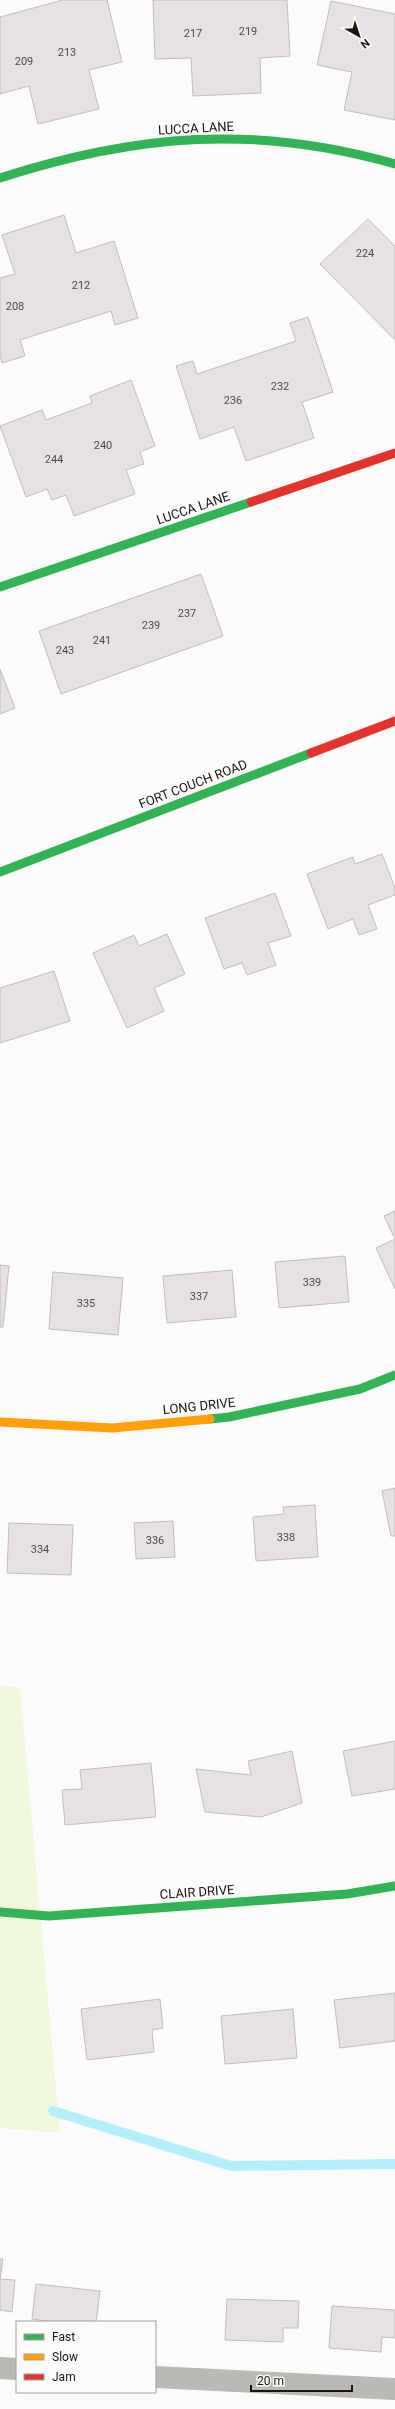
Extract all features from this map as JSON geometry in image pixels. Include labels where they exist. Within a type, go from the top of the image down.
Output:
[{"type":"street","name":"LUCCA LANE","points":[[0,178],[53,162],[103,151],[153,143],[206,139],[249,139],[294,142],[339,149],[395,164]]},
{"type":"street","name":"LUCCA LANE","points":[[0,587],[395,453]]},
{"type":"street","name":"FORT COUCH ROAD","points":[[0,872],[395,721]]},
{"type":"street","name":"LONG DRIVE","points":[[0,1422],[112,1428],[229,1417],[360,1389],[395,1375]]},
{"type":"street","name":"CLAIR DRIVE","points":[[0,1912],[49,1916],[347,1894],[395,1886]]},
{"type":"street","points":[[0,2368],[16,2369]]},
{"type":"street","points":[[156,2377],[395,2389]]},
{"type":"green space","points":[[0,1685],[20,1688],[60,2133],[0,2128]]},
{"type":"building","points":[[63,0],[107,0],[122,62],[89,70],[99,109],[38,124],[29,86],[0,94],[0,17]]},
{"type":"building","points":[[153,0],[287,0],[290,56],[260,58],[261,93],[193,96],[191,58],[155,59]]},
{"type":"building","points":[[331,1],[395,14],[395,120],[344,110],[352,72],[317,65]]},
{"type":"building","points":[[64,215],[76,253],[114,241],[138,318],[115,325],[111,311],[20,340],[25,356],[2,363],[0,355],[0,278],[15,274],[2,235]]},
{"type":"building","points":[[368,219],[395,246],[395,340],[320,264]]},
{"type":"building","points":[[308,317],[333,392],[302,402],[314,438],[246,461],[234,427],[200,439],[176,366],[193,361],[197,374],[296,341],[290,323]]},
{"type":"building","points":[[131,380],[155,446],[140,452],[144,464],[126,470],[135,494],[74,516],[66,495],[52,500],[47,489],[26,497],[0,426],[42,410],[46,420],[92,403],[90,396]]},
{"type":"building","points":[[201,574],[223,636],[61,694],[39,631]]},
{"type":"building","points":[[0,669],[15,708],[0,714]]},
{"type":"building","points":[[382,854],[395,888],[395,895],[368,905],[377,929],[359,935],[353,919],[328,929],[307,874],[353,857],[355,864]]},
{"type":"building","points":[[275,893],[291,936],[268,943],[276,965],[247,975],[242,963],[224,969],[205,918]]},
{"type":"building","points":[[167,934],[185,974],[154,988],[164,1011],[127,1028],[93,953],[134,935],[139,946]]},
{"type":"building","points":[[54,971],[70,1021],[0,1043],[0,988]]},
{"type":"building","points":[[395,1211],[395,1239],[384,1216]]},
{"type":"building","points":[[395,1239],[395,1289],[376,1248]]},
{"type":"building","points":[[345,1256],[349,1302],[279,1308],[275,1262]]},
{"type":"building","points":[[0,1265],[9,1266],[3,1327],[0,1327]]},
{"type":"building","points":[[232,1270],[236,1317],[167,1323],[163,1276]]},
{"type":"building","points":[[53,1272],[123,1278],[118,1335],[49,1329]]},
{"type":"building","points":[[395,1488],[395,1536],[391,1536],[382,1491]]},
{"type":"building","points":[[315,1505],[318,1557],[256,1561],[253,1517],[284,1514],[283,1507]]},
{"type":"building","points":[[173,1521],[175,1557],[136,1559],[134,1523]]},
{"type":"building","points":[[9,1523],[73,1525],[71,1575],[7,1573]]},
{"type":"building","points":[[395,1741],[395,1789],[352,1796],[343,1751]]},
{"type":"building","points":[[292,1751],[302,1803],[261,1817],[205,1812],[196,1769],[251,1775],[248,1761]]},
{"type":"building","points":[[151,1763],[156,1817],[65,1825],[62,1790],[82,1789],[80,1770]]},
{"type":"building","points":[[395,1993],[395,2041],[340,2048],[334,2000]]},
{"type":"building","points":[[160,1999],[163,2028],[152,2030],[154,2052],[87,2060],[81,2009]]},
{"type":"building","points":[[293,2009],[297,2058],[225,2064],[221,2016]]},
{"type":"building","points":[[0,2259],[3,2259],[0,2279]]},
{"type":"building","points":[[0,2279],[15,2280],[12,2312],[0,2310]]},
{"type":"building","points":[[36,2284],[100,2291],[96,2321],[45,2321],[32,2319]]},
{"type":"building","points":[[227,2299],[299,2301],[298,2328],[283,2328],[283,2342],[225,2340]]},
{"type":"building","points":[[332,2306],[395,2310],[395,2338],[382,2337],[381,2352],[329,2348]]},
{"type":"waterway","points":[[53,2111],[231,2166],[395,2164]]},
{"type":"traffic: fast","points":[[0,178],[50,163],[100,152],[148,144],[196,140],[245,139],[294,143],[344,151],[395,164]]},
{"type":"traffic: fast","points":[[0,587],[251,502]]},
{"type":"traffic: fast","points":[[0,872],[311,753]]},
{"type":"traffic: fast","points":[[210,1419],[229,1417],[360,1389],[395,1375]]},
{"type":"traffic: fast","points":[[0,1912],[49,1916],[347,1894],[395,1886]]},
{"type":"traffic: slow","points":[[0,1422],[112,1428],[210,1419]]},
{"type":"traffic: jam","points":[[251,502],[395,453]]},
{"type":"traffic: jam","points":[[311,753],[395,721]]}]
